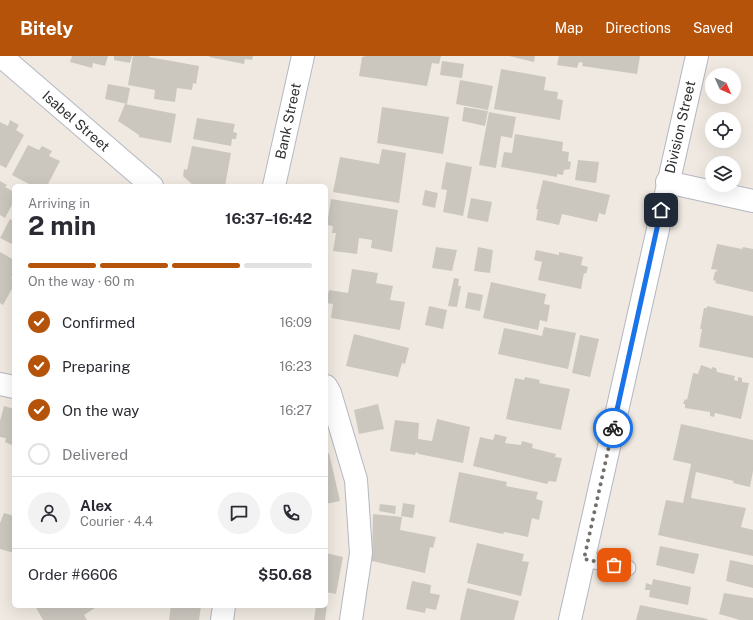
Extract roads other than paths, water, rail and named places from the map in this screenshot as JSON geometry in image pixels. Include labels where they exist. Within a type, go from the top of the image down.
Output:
[{"type":"street","name":"Isabel Street","points":[[1,56],[150,184]]},
{"type":"street","name":"Bank Street","points":[[274,184],[302,56]]},
{"type":"street","name":"Division Street","points":[[570,620],[667,182],[697,56]]},
{"type":"street","points":[[667,182],[753,201]]},
{"type":"street","points":[[0,384],[12,387]]},
{"type":"street","points":[[328,390],[356,480],[361,553],[351,620]]},
{"type":"street","points":[[222,620],[224,608]]},
{"type":"lane","points":[[584,559],[628,568]]}]
